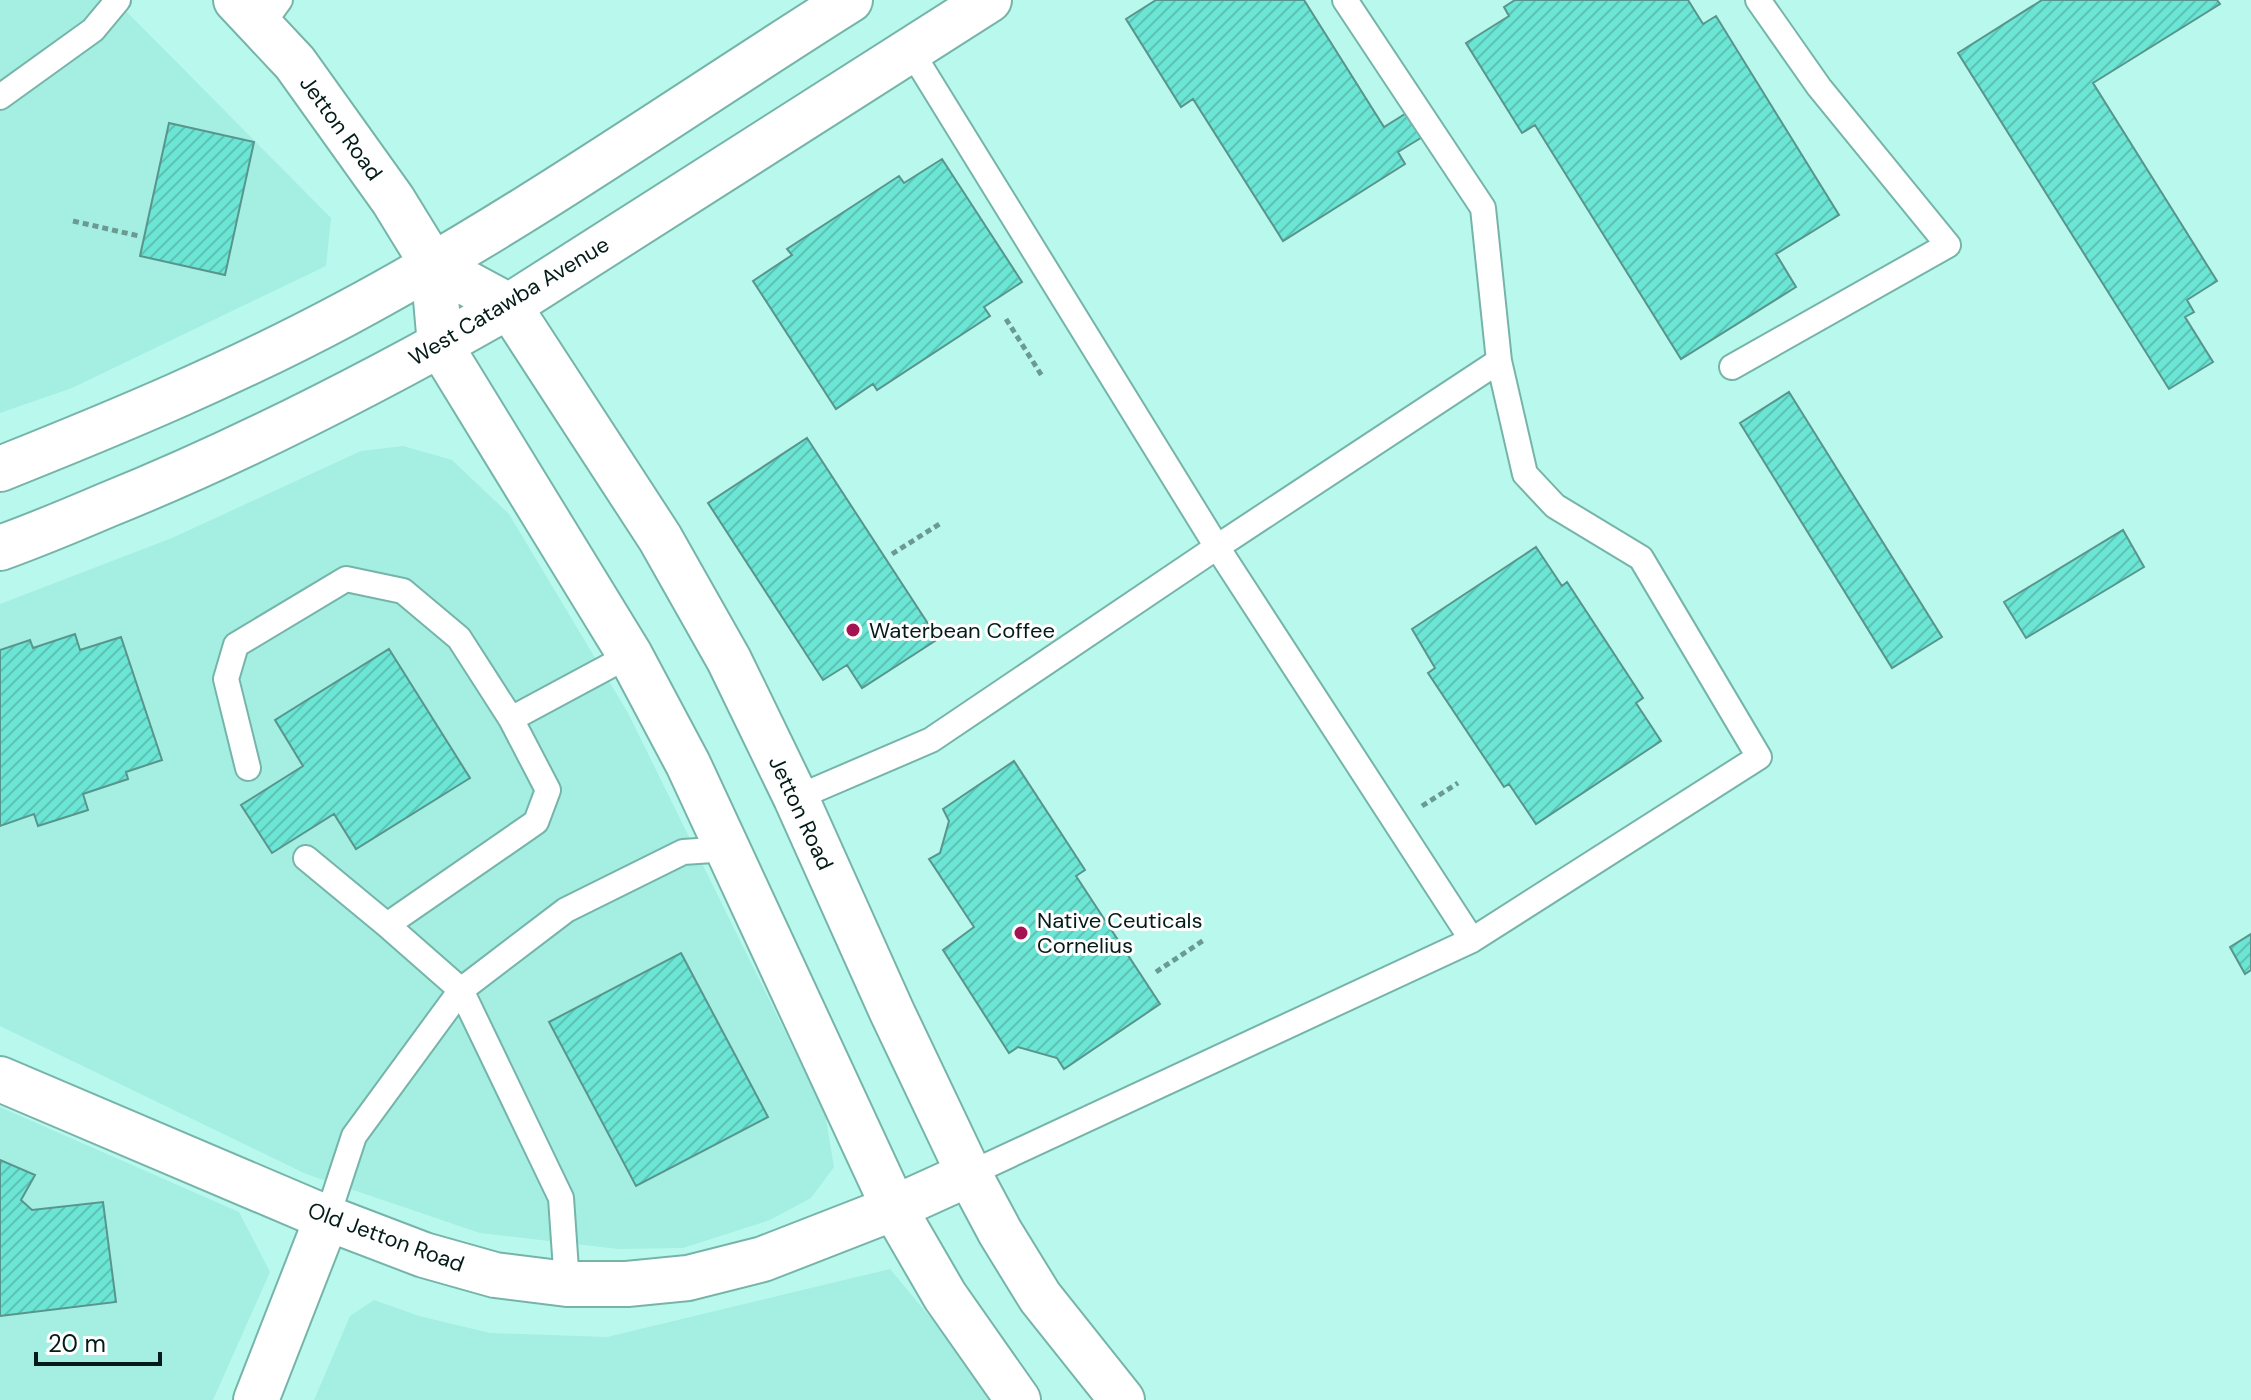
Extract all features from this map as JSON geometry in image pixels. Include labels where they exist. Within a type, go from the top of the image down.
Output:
[{"type":"street","points":[[0,469],[149,409],[346,314],[433,265],[850,0]]},
{"type":"street","name":"West Catawba Avenue","points":[[0,548],[157,485],[267,435],[440,345],[509,306],[989,0]]},
{"type":"street","name":"Jetton Road","points":[[259,9],[393,200],[433,265],[440,345],[630,655],[688,764],[894,1208],[945,1296],[1018,1400]]},
{"type":"street","name":"Jetton Road","points":[[433,265],[509,306],[660,538],[729,660],[969,1174],[1000,1232],[1040,1297],[1122,1400]]},
{"type":"street","name":"Old Jetton Road","points":[[0,1079],[327,1218],[424,1255],[495,1275],[567,1284],[627,1284],[688,1278],[763,1259],[894,1208],[969,1174]]},
{"type":"street","points":[[256,1400],[327,1218]]},
{"type":"lane","points":[[0,97],[93,30],[118,0]]},
{"type":"lane","points":[[969,1174],[1472,940],[1759,757],[1641,558],[1555,506],[1525,474],[1499,361],[1483,208],[1345,0]]},
{"type":"lane","points":[[1732,367],[1948,245],[1819,87],[1758,0]]},
{"type":"lane","points":[[911,51],[1217,547],[1472,940]]},
{"type":"lane","points":[[796,798],[931,740],[1499,361]]},
{"type":"lane","points":[[248,768],[226,679],[236,645],[346,579],[403,591],[459,638],[511,719],[548,790],[536,822],[387,925]]},
{"type":"lane","points":[[511,719],[630,655]]},
{"type":"lane","points":[[327,1218],[354,1136],[461,990],[566,910],[683,852],[728,849]]},
{"type":"lane","points":[[306,858],[461,990],[561,1198],[567,1284]]},
{"type":"path","points":[[73,221],[139,236]]},
{"type":"path","points":[[1006,319],[1042,376]]},
{"type":"path","points":[[892,554],[941,523]]},
{"type":"path","points":[[1396,822],[1458,783]]},
{"type":"path","points":[[1156,972],[1204,940]]},
{"type":"shaded area","points":[[0,0],[115,0],[331,218],[326,266],[72,388],[0,413]]},
{"type":"shaded area","points":[[403,446],[452,460],[509,514],[628,713],[825,1113],[834,1167],[811,1198],[770,1220],[683,1248],[618,1249],[480,1233],[306,1174],[0,1026],[0,604],[172,538],[361,451]]},
{"type":"shaded area","points":[[0,1107],[239,1212],[270,1272],[213,1400],[0,1400]]},
{"type":"shaded area","points":[[890,1269],[999,1400],[314,1400],[350,1316],[374,1300],[419,1316],[490,1333],[607,1337]]},
{"type":"building","points":[[1156,0],[1304,0],[1384,127],[1408,112],[1424,136],[1398,152],[1405,164],[1283,241],[1193,99],[1181,107],[1126,19]]},
{"type":"building","points":[[1515,0],[1688,0],[1703,24],[1716,16],[1839,215],[1776,254],[1796,287],[1681,359],[1535,125],[1522,133],[1466,43],[1509,16],[1504,7]]},
{"type":"building","points":[[2042,0],[2217,0],[2220,4],[2093,83],[2217,281],[2187,300],[2194,312],[2185,317],[2213,362],[2169,389],[1958,53]]},
{"type":"building","points":[[169,123],[254,142],[225,275],[140,256]]},
{"type":"building","points":[[942,159],[1022,282],[984,307],[990,316],[877,390],[873,384],[836,409],[753,281],[792,255],[787,249],[899,176],[904,183]]},
{"type":"building","points":[[1789,392],[1942,637],[1892,668],[1740,423]]},
{"type":"building","points":[[807,438],[938,639],[862,688],[847,665],[823,680],[708,503]]},
{"type":"building","points":[[2123,530],[2144,567],[2026,638],[2004,602]]},
{"type":"building","points":[[1536,547],[1562,586],[1567,582],[1643,698],[1636,703],[1661,741],[1536,824],[1509,784],[1504,787],[1428,673],[1435,668],[1412,629]]},
{"type":"building","points":[[75,634],[80,650],[121,637],[162,760],[126,772],[128,779],[83,794],[88,810],[38,826],[34,814],[0,826],[0,650],[30,640],[33,648]]},
{"type":"building","points":[[389,649],[470,778],[356,849],[334,814],[272,853],[241,805],[303,766],[275,720]]},
{"type":"building","points":[[1014,761],[1085,870],[1076,876],[1160,1004],[1064,1069],[1057,1058],[1018,1047],[1009,1053],[943,950],[974,927],[929,859],[940,853],[949,821],[943,809]]},
{"type":"building","points":[[2251,934],[2251,970],[2245,974],[2230,947]]},
{"type":"building","points":[[681,953],[768,1117],[636,1186],[549,1022]]},
{"type":"building","points":[[0,1160],[35,1175],[21,1200],[32,1210],[103,1202],[116,1302],[0,1316]]},
{"type":"place","name":"Waterbean Coffee","points":[[853,630]]},
{"type":"place","name":"Native Ceuticals Cornelius","points":[[1021,933]]}]
